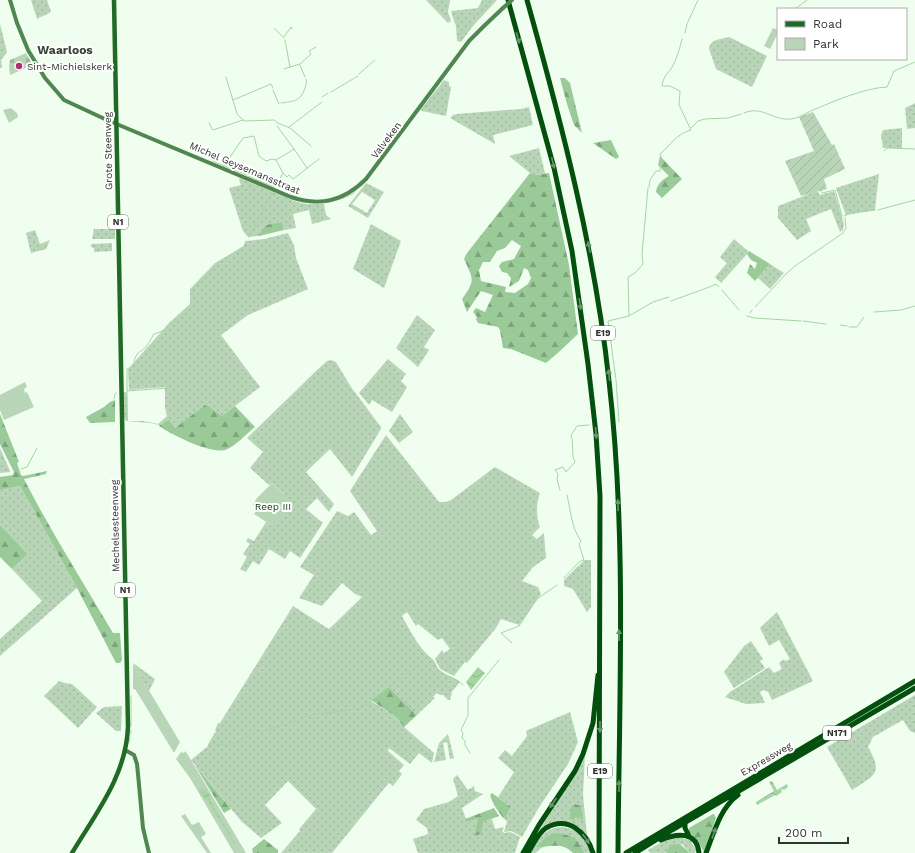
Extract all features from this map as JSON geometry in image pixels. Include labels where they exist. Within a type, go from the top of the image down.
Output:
[{"type":"highway","name":"E19","points":[[508,0],[554,168],[572,250],[596,434],[600,496],[600,671],[597,677],[599,679],[599,853]]},
{"type":"highway","name":"E19","points":[[527,0],[577,188],[600,310],[610,387],[618,492],[618,853]]},
{"type":"highway","name":"Expressweg","points":[[636,853],[709,803],[915,681]]},
{"type":"highway","name":"Expressweg","points":[[626,853],[748,786],[915,688]]},
{"type":"highway","points":[[523,853],[539,825],[575,771],[583,754],[592,728],[598,689]]},
{"type":"highway","points":[[706,853],[722,813],[736,796],[748,786]]},
{"type":"highway","points":[[709,803],[716,804],[721,808],[722,813]]},
{"type":"highway","points":[[685,820],[688,836]]},
{"type":"highway","points":[[528,853],[540,834],[546,828],[560,824],[572,826],[581,832],[588,840],[593,853]]},
{"type":"highway","points":[[644,848],[670,836],[681,835],[688,836],[697,843],[699,853]]},
{"type":"main road","name":"Grote Steenweg","points":[[114,0],[120,302]]},
{"type":"main road","name":"Mechelsesteenweg","points":[[120,302],[128,727],[125,752]]},
{"type":"main road","name":"N1","points":[[72,853],[112,788],[125,752]]},
{"type":"street","name":"Michel Geysemansstraat","points":[[10,0],[22,37],[28,50],[45,78],[62,98],[69,103],[291,197],[323,202],[339,198],[355,189],[366,179]]},
{"type":"street","name":"Valveken","points":[[366,179],[470,41],[512,0]]},
{"type":"street","points":[[125,752],[132,753],[136,761],[141,820],[149,853]]},
{"type":"green space","points":[[31,0],[47,0],[51,12],[37,19]]},
{"type":"green space","points":[[426,0],[450,0],[448,12],[451,21],[448,23]]},
{"type":"green space","points":[[482,0],[497,0],[473,26],[461,42],[457,41],[456,26],[451,11],[478,8]]},
{"type":"green space","points":[[0,24],[7,52],[1,60],[2,68],[0,68]]},
{"type":"green space","points":[[773,28],[777,30],[777,35],[770,49],[764,46]]},
{"type":"green space","points":[[729,37],[767,56],[752,87],[716,69],[709,49],[710,45],[716,40]]},
{"type":"green space","points":[[26,53],[33,65],[10,75],[10,60]]},
{"type":"green space","points":[[560,78],[565,78],[570,83],[582,133],[574,125]]},
{"type":"green space","points":[[444,80],[449,82],[449,86],[451,87],[446,116],[422,111],[421,109]]},
{"type":"green space","points":[[915,103],[915,128],[907,129],[905,108]]},
{"type":"green space","points":[[529,107],[533,125],[493,135],[495,144],[450,118],[457,114],[521,109]]},
{"type":"green space","points":[[11,108],[17,113],[18,117],[9,123],[3,110]]},
{"type":"green space","points":[[813,112],[832,145],[834,144],[845,169],[824,179],[827,189],[801,196],[785,161],[814,151],[799,117]]},
{"type":"green space","points":[[902,128],[902,148],[883,148],[881,135],[883,130]]},
{"type":"green space","points":[[611,140],[619,157],[616,159],[593,143]]},
{"type":"green space","points":[[539,148],[545,173],[536,175],[530,173],[509,156]]},
{"type":"green space","points":[[660,156],[682,179],[662,198],[656,192],[657,187],[660,182],[669,176],[658,165]]},
{"type":"green space","points":[[530,173],[536,175],[549,173],[569,265],[578,334],[546,363],[511,349],[503,348],[500,330],[498,327],[478,323],[476,319],[477,317],[473,312],[476,308],[485,312],[493,295],[481,291],[467,312],[462,299],[469,288],[472,279],[464,259],[467,253]],"holes":[[[512,240],[521,246],[514,259],[502,262],[499,266],[502,272],[507,273],[511,278],[509,287],[519,281],[524,268],[528,270],[531,278],[528,284],[515,293],[505,292],[506,287],[481,281],[479,270],[483,262],[490,262],[497,251],[505,248]]]},
{"type":"green space","points":[[879,174],[875,210],[846,215],[836,188]]},
{"type":"green space","points":[[240,178],[297,202],[306,204],[324,204],[326,215],[331,219],[312,224],[309,210],[293,214],[296,228],[284,230],[282,222],[274,223],[265,226],[259,236],[248,237],[243,231],[229,188],[241,185],[239,180]]},
{"type":"green space","points":[[366,183],[384,192],[368,218],[348,206]],"holes":[[[362,192],[375,200],[367,213],[352,204]]]},
{"type":"green space","points":[[817,191],[820,195],[834,191],[844,224],[843,230],[840,232],[831,209],[806,219],[811,231],[797,240],[778,218],[778,206]]},
{"type":"green space","points":[[282,222],[284,230],[259,236],[265,226]]},
{"type":"green space","points":[[371,224],[401,241],[384,288],[353,269]]},
{"type":"green space","points":[[94,229],[115,229],[115,239],[92,239]]},
{"type":"green space","points":[[35,230],[40,244],[50,240],[46,249],[31,253],[26,233]]},
{"type":"green space","points":[[288,233],[294,245],[296,258],[308,289],[248,315],[221,335],[260,387],[222,416],[206,404],[175,428],[169,419],[159,426],[150,423],[126,421],[123,417],[123,392],[126,392],[127,394],[128,421],[143,421],[158,424],[167,416],[165,408],[165,387],[129,390],[128,369],[169,323],[190,304],[190,289],[215,263],[243,247],[246,241],[264,239]]},
{"type":"green space","points":[[734,239],[749,252],[721,283],[715,277],[727,263],[720,257]]},
{"type":"green space","points":[[112,243],[112,251],[94,252],[94,248],[91,247],[91,244]]},
{"type":"green space","points":[[749,251],[770,264],[755,281],[747,273],[750,264],[755,269],[757,263],[751,260],[747,254]]},
{"type":"green space","points":[[770,264],[784,273],[770,289],[758,278]]},
{"type":"green space","points":[[417,315],[435,330],[424,347],[429,350],[418,367],[396,348]]},
{"type":"green space","points":[[388,359],[406,374],[401,381],[407,387],[392,412],[372,400],[369,405],[359,393]]},
{"type":"green space","points":[[331,360],[336,362],[351,387],[381,429],[352,477],[330,449],[306,472],[334,504],[329,512],[317,498],[306,509],[323,523],[300,558],[290,551],[285,559],[269,549],[259,565],[253,561],[246,572],[240,569],[247,557],[243,554],[250,544],[246,541],[248,538],[254,541],[266,522],[271,525],[284,494],[272,483],[269,485],[250,468],[263,452],[247,438],[317,370],[327,361]]},
{"type":"green space","points":[[25,382],[27,387],[24,389],[25,393],[27,392],[34,407],[4,420],[0,410],[0,395]]},
{"type":"green space","points":[[115,400],[115,422],[90,423],[86,417]]},
{"type":"green space","points":[[206,404],[222,416],[235,406],[255,427],[233,446],[225,450],[218,450],[201,447],[191,443],[159,426],[169,419],[175,428]]},
{"type":"green space","points":[[0,414],[19,462],[17,463],[21,475],[23,476],[47,471],[46,474],[24,479],[56,538],[113,633],[120,633],[122,660],[120,663],[116,663],[77,588],[20,486],[0,490],[0,477],[13,475],[14,472],[0,444]]},
{"type":"green space","points":[[400,414],[413,432],[399,443],[389,431]]},
{"type":"green space","points":[[386,435],[439,502],[451,500],[495,467],[540,493],[537,510],[540,527],[532,535],[537,539],[544,533],[546,558],[533,567],[522,581],[538,587],[541,594],[519,625],[501,619],[496,628],[467,663],[465,662],[454,676],[440,669],[435,659],[442,650],[444,653],[450,649],[442,638],[438,640],[418,624],[416,626],[407,612],[402,616],[419,644],[433,660],[439,670],[460,682],[451,693],[451,700],[448,700],[443,695],[437,693],[433,697],[435,698],[417,715],[388,688],[371,701],[396,717],[404,727],[434,753],[432,763],[419,753],[410,764],[389,748],[388,751],[404,765],[399,771],[402,774],[393,786],[389,783],[332,853],[281,853],[316,809],[288,781],[265,805],[282,823],[261,838],[242,822],[191,760],[208,746],[216,731],[215,730],[218,723],[220,723],[293,606],[329,629],[362,597],[355,594],[342,583],[322,606],[299,598],[314,575],[300,567],[337,511],[348,516],[354,512],[371,535],[377,531],[350,491]]},
{"type":"green space","points":[[0,448],[10,471],[10,472],[0,473]]},
{"type":"green space","name":"Reep III","points":[[272,483],[296,507],[271,525],[254,514],[258,508],[253,505],[257,498]]},
{"type":"green space","points":[[20,486],[77,588],[0,656],[0,639],[42,601],[12,569],[28,554],[0,525],[0,490]]},
{"type":"green space","points":[[0,525],[28,554],[12,569],[0,557]]},
{"type":"green space","points":[[585,560],[591,560],[591,607],[587,612],[573,589],[564,586],[564,580]]},
{"type":"green space","points":[[777,612],[813,681],[772,700],[768,692],[763,690],[760,692],[765,703],[746,704],[725,697],[730,692],[769,667],[774,673],[782,669],[779,663],[784,659],[785,661],[790,659],[779,640],[769,646],[760,628]]},
{"type":"green space","points":[[751,641],[763,659],[760,661],[765,668],[734,688],[724,672],[744,646]]},
{"type":"green space","points":[[133,664],[155,679],[149,691]]},
{"type":"green space","points":[[133,664],[180,742],[174,753],[135,689],[133,689]]},
{"type":"green space","points":[[59,681],[72,684],[97,707],[78,728],[44,696]]},
{"type":"green space","points":[[388,687],[417,715],[404,727],[396,717],[371,700]]},
{"type":"green space","points":[[915,695],[915,733],[910,731],[903,720],[873,737],[868,747],[875,763],[875,773],[867,781],[852,790],[827,747]]},
{"type":"green space","points":[[122,706],[121,731],[116,731],[96,713],[104,707]]},
{"type":"green space","points":[[570,712],[578,742],[568,764],[538,809],[522,837],[511,831],[504,832],[507,822],[504,818],[511,807],[498,797],[514,772],[498,758],[505,750],[512,756],[527,736],[526,731]]},
{"type":"green space","points":[[448,734],[454,758],[450,759],[447,742],[443,743],[446,760],[434,762],[439,743]]},
{"type":"green space","points":[[185,751],[246,853],[234,853],[190,778],[176,759],[181,752],[184,753]]},
{"type":"green space","points":[[585,754],[583,795],[587,835],[579,827],[559,822],[534,839],[569,783]]},
{"type":"green space","points":[[194,764],[231,809],[224,813]]},
{"type":"green space","points":[[457,775],[468,790],[474,786],[475,791],[483,794],[462,808],[467,822],[478,819],[482,822],[492,819],[495,829],[504,827],[502,831],[504,833],[510,832],[520,837],[515,853],[418,853],[413,839],[428,834],[427,828],[416,820],[424,809],[449,802],[458,796],[453,779]]},
{"type":"green space","points":[[492,793],[511,807],[504,819],[493,802],[490,795]]},
{"type":"green space","points":[[575,804],[581,806],[583,819],[581,821],[580,817],[575,817],[574,821],[570,818],[571,807]]},
{"type":"green space","points":[[494,808],[499,816],[483,822],[481,834],[474,836],[478,819],[466,822],[465,819]]},
{"type":"green space","points":[[185,814],[192,825],[199,822],[206,834],[201,837],[211,853],[207,853],[181,816]]},
{"type":"green space","points":[[713,814],[716,818],[704,852],[697,840],[689,832],[689,828]]},
{"type":"green space","points":[[563,827],[577,832],[586,843],[591,853],[573,853],[565,847],[554,845],[544,847],[536,853],[530,853],[543,835],[552,829]]},
{"type":"green space","points":[[554,833],[565,834],[577,840],[584,853],[573,853],[569,849],[560,846],[536,847],[546,837]]},
{"type":"green space","points":[[678,837],[690,840],[696,850],[695,853],[690,853],[682,844],[670,846],[666,853],[650,853],[648,850],[662,842]]},
{"type":"green space","points":[[264,839],[278,850],[278,853],[253,853],[252,849]]},
{"type":"green space","points":[[680,844],[690,853],[666,853],[670,845]]},
{"type":"water","points":[[478,667],[485,673],[471,690],[466,682]]},
{"type":"water","points":[[772,781],[777,790],[787,784],[788,787],[781,790],[782,792],[776,796],[775,795],[757,805],[756,802],[774,791],[769,782]]},
{"type":"water","points":[[204,788],[210,796],[211,802],[235,843],[233,845],[233,841],[209,803],[199,791]]},
{"type":"waterway","points":[[685,33],[687,24],[698,0]]},
{"type":"waterway","points":[[796,8],[807,0]]},
{"type":"waterway","points":[[284,37],[291,27],[292,29]]},
{"type":"waterway","points":[[274,29],[284,38]]},
{"type":"waterway","points":[[649,187],[650,180],[656,171],[660,171],[660,154],[681,134],[691,130],[679,105],[680,91],[670,86],[662,86],[666,75],[675,62],[682,39]]},
{"type":"waterway","points":[[284,69],[290,67],[285,40]]},
{"type":"waterway","points":[[290,67],[300,64],[311,54],[309,51],[316,47]]},
{"type":"waterway","points":[[359,74],[375,60]]},
{"type":"waterway","points":[[744,113],[757,111],[778,118],[797,118],[813,110],[850,96],[869,90],[887,87],[894,71],[915,62]]},
{"type":"waterway","points":[[300,65],[305,77]]},
{"type":"waterway","points":[[331,92],[358,76]]},
{"type":"waterway","points":[[226,77],[237,114],[244,121],[274,120],[290,128],[311,146]]},
{"type":"waterway","points":[[281,103],[293,101],[299,98],[305,88],[306,79]]},
{"type":"waterway","points":[[233,100],[271,84],[273,88]]},
{"type":"waterway","points":[[273,90],[279,104]]},
{"type":"waterway","points":[[322,97],[328,93]]},
{"type":"waterway","points":[[289,127],[322,102]]},
{"type":"waterway","points":[[691,128],[698,121],[705,119],[728,118],[741,114]]},
{"type":"waterway","points":[[209,123],[213,130],[243,120]]},
{"type":"waterway","points":[[277,126],[294,149]]},
{"type":"waterway","points":[[224,166],[243,138],[254,136],[259,156],[266,161],[272,159],[276,160]]},
{"type":"waterway","points":[[884,151],[887,148],[915,149]]},
{"type":"waterway","points":[[292,150],[294,149],[307,168]]},
{"type":"waterway","points":[[283,173],[276,160],[291,151]]},
{"type":"waterway","points":[[275,187],[283,173],[287,177],[289,175],[293,179],[319,159]]},
{"type":"waterway","points":[[213,161],[236,171]]},
{"type":"waterway","points":[[237,171],[247,175]]},
{"type":"waterway","points":[[248,176],[274,187]]},
{"type":"waterway","points":[[619,422],[616,380],[608,321],[629,316],[628,277],[635,273],[643,264],[642,254],[648,188]]},
{"type":"waterway","points":[[821,190],[822,193],[835,190],[842,216]]},
{"type":"waterway","points":[[249,237],[272,192]]},
{"type":"waterway","points":[[279,194],[289,198],[317,203],[335,201],[354,193]]},
{"type":"waterway","points":[[878,210],[915,200]]},
{"type":"waterway","points":[[844,216],[851,213],[875,210]]},
{"type":"waterway","points":[[755,307],[795,266],[843,233],[846,228],[845,218]]},
{"type":"waterway","points":[[241,248],[244,247],[246,241]]},
{"type":"waterway","points":[[216,264],[241,248]]},
{"type":"waterway","points":[[134,361],[137,354],[146,347],[154,334],[165,330],[171,323],[194,308],[196,301],[192,293],[193,288],[203,281],[215,266]]},
{"type":"waterway","points":[[671,301],[716,284],[719,287]]},
{"type":"waterway","points":[[722,290],[739,310]]},
{"type":"waterway","points":[[629,316],[653,302],[669,297]]},
{"type":"waterway","points":[[874,312],[901,310],[915,306]]},
{"type":"waterway","points":[[747,316],[754,318],[801,321]]},
{"type":"waterway","points":[[849,327],[857,327],[864,317]]},
{"type":"waterway","points":[[803,321],[826,324]]},
{"type":"waterway","points":[[840,325],[847,326]]},
{"type":"waterway","points":[[127,391],[128,368]]},
{"type":"waterway","points":[[127,391],[168,388]]},
{"type":"waterway","points":[[127,392],[127,419]]},
{"type":"waterway","points":[[114,399],[116,393]]},
{"type":"waterway","points":[[560,490],[557,479],[558,474],[555,470],[563,467],[566,472],[575,462],[571,435],[577,426],[589,425]]},
{"type":"waterway","points":[[21,469],[27,467],[37,448]]},
{"type":"waterway","points":[[564,578],[579,562],[584,560],[579,544],[581,541],[573,525],[567,495]]},
{"type":"waterway","points":[[512,643],[501,633],[519,626],[537,599],[557,585]]},
{"type":"waterway","points":[[212,743],[228,745],[257,732],[278,727],[311,715],[362,708],[428,657],[433,660],[440,671],[463,685]]},
{"type":"waterway","points":[[470,753],[465,745],[465,741],[462,738],[463,733],[461,730],[468,715],[468,698],[499,660]]},
{"type":"waterway","points":[[131,696],[131,717]]},
{"type":"waterway","points":[[131,718],[131,726]]},
{"type":"waterway","points":[[129,743],[130,738]]},
{"type":"place","name":"Sint-Michielskerk","points":[[19,66]]},
{"type":"district","name":"Waarloos","points":[[65,50]]}]
